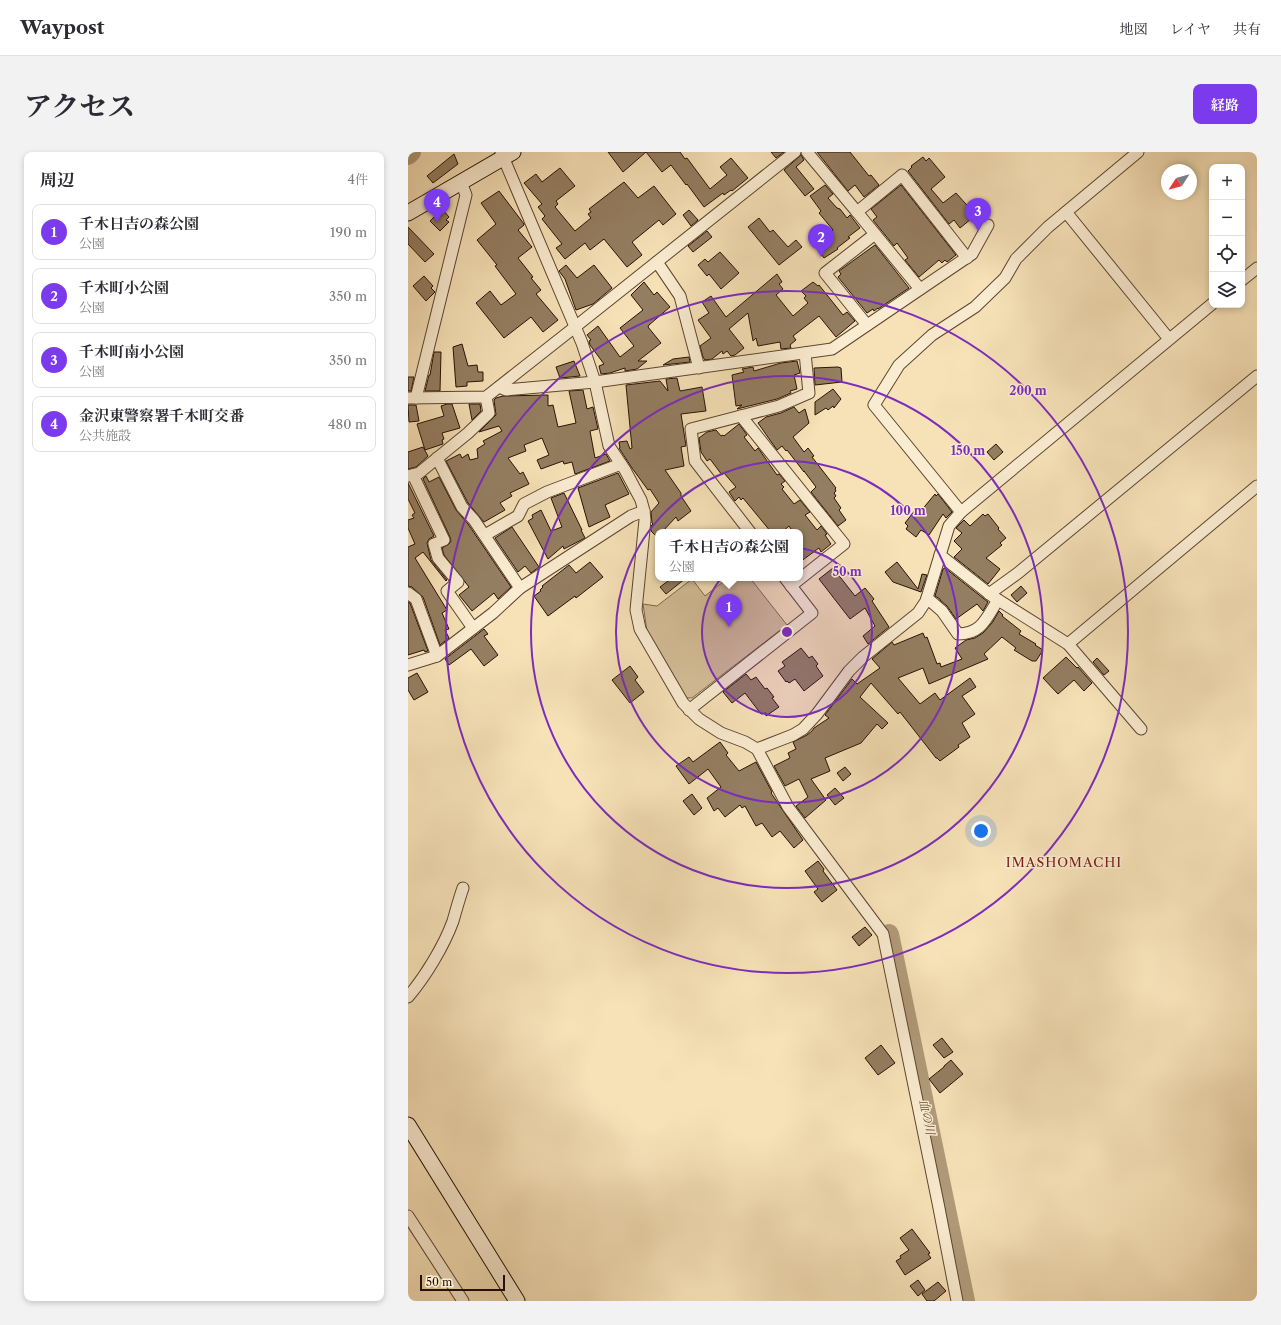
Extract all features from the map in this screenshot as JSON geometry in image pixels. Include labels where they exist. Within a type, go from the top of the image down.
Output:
[{"type":"street","points":[[461,182],[466,195],[412,398],[486,397],[795,152]]},
{"type":"street","points":[[807,152],[920,289]]},
{"type":"street","points":[[961,512],[874,405],[899,365],[932,335],[975,307],[1004,278],[1016,259],[1048,227],[1138,152]]},
{"type":"street","points":[[408,213],[506,154],[582,343],[595,382],[609,446],[641,500],[645,520],[636,610],[640,629],[683,703],[689,710],[699,719],[722,733],[745,742],[757,749],[788,807],[883,934],[957,1301]]},
{"type":"street","points":[[857,212],[902,175],[967,258]]},
{"type":"street","points":[[1066,212],[1170,339]]},
{"type":"street","points":[[499,387],[506,390],[595,382],[832,349],[967,258],[972,254],[988,225]]},
{"type":"street","points":[[867,325],[825,273],[874,234]]},
{"type":"street","points":[[657,262],[680,296],[699,368]]},
{"type":"street","points":[[1245,278],[1257,268]]},
{"type":"street","points":[[757,749],[793,735],[803,729],[817,714],[849,671],[863,657],[918,613],[927,598],[949,526],[961,512],[1209,306]]},
{"type":"street","points":[[748,529],[695,461],[691,429],[779,406],[809,392],[805,353]]},
{"type":"street","points":[[989,594],[1018,573],[1257,376]]},
{"type":"street","points":[[473,628],[447,591],[458,582],[438,558],[434,544],[444,540],[410,476],[419,473],[468,433],[489,413],[486,397]]},
{"type":"street","points":[[741,416],[844,544],[803,572]]},
{"type":"street","points":[[437,458],[462,507],[485,535],[520,588]]},
{"type":"street","points":[[485,535],[518,516],[524,504],[547,492],[621,464]]},
{"type":"street","points":[[1068,644],[1257,486]]},
{"type":"street","points":[[408,665],[437,656],[493,613],[520,588],[631,516],[644,511]]},
{"type":"street","points":[[940,555],[989,594],[1068,644],[1141,729]]},
{"type":"street","points":[[689,710],[812,613],[788,582]]},
{"type":"street","points":[[408,593],[416,599],[437,656]]},
{"type":"street","points":[[927,598],[942,611],[958,634],[964,634],[979,629],[998,600]]},
{"type":"street","points":[[408,997],[433,962],[452,922],[463,888]]},
{"type":"street","points":[[408,1125],[517,1301]]},
{"type":"street","points":[[408,1216],[464,1301]]},
{"type":"shaded area","points":[[689,581],[694,581],[705,596],[724,581],[752,581],[787,625],[692,698],[685,698],[647,631],[643,604],[657,606]]},
{"type":"building","points":[[608,152],[646,152],[623,172]]},
{"type":"building","points":[[646,152],[680,152],[685,159],[687,158],[710,189],[727,175],[720,167],[731,158],[748,178],[732,191],[731,190],[724,195],[723,193],[704,207],[671,165],[662,172]]},
{"type":"building","points":[[771,152],[784,152],[776,158]]},
{"type":"building","points":[[817,152],[850,152],[869,176],[871,175],[879,185],[864,197],[855,185],[848,191]]},
{"type":"building","points":[[454,154],[458,164],[433,183],[427,176]]},
{"type":"building","points":[[801,155],[804,160],[796,167],[814,189],[805,196],[784,170]]},
{"type":"building","points":[[923,157],[926,161],[929,158],[945,177],[931,189],[943,203],[956,193],[974,213],[969,217],[971,219],[960,228],[954,220],[949,224],[908,171],[912,167],[911,166]]},
{"type":"building","points":[[560,168],[575,186],[556,201],[558,204],[555,207],[575,231],[591,218],[588,214],[591,212],[589,209],[624,182],[638,198],[654,186],[676,214],[663,225],[659,220],[632,242],[642,255],[627,267],[604,239],[590,250],[585,243],[565,259],[556,248],[562,244],[542,219],[545,216],[538,207],[542,204],[524,183],[536,174],[542,182]]},
{"type":"building","points":[[825,185],[833,194],[828,198],[847,218],[850,215],[860,228],[848,237],[850,238],[837,248],[838,249],[824,258],[814,245],[833,230],[819,213],[821,211],[810,196]]},
{"type":"building","points":[[901,185],[956,255],[947,262],[945,260],[942,263],[939,260],[919,277],[905,260],[908,258],[897,243],[894,246],[873,220],[877,217],[871,209]]},
{"type":"building","points":[[499,191],[524,224],[518,230],[532,247],[518,258],[541,290],[536,294],[558,320],[543,332],[531,317],[504,338],[476,303],[490,291],[501,305],[516,294],[495,266],[497,265],[477,240],[496,224],[481,203]]},
{"type":"building","points":[[442,209],[449,217],[446,220],[449,222],[440,231],[430,221]]},
{"type":"building","points":[[689,210],[698,220],[691,226],[683,215]]},
{"type":"building","points":[[759,218],[770,232],[773,230],[788,247],[796,240],[802,247],[779,265],[748,227]]},
{"type":"building","points":[[408,227],[434,254],[425,262],[408,244]]},
{"type":"building","points":[[707,231],[712,237],[693,252],[688,246]]},
{"type":"building","points":[[875,245],[909,288],[878,309],[874,311],[873,309],[867,313],[838,277],[841,274],[839,271]]},
{"type":"building","points":[[720,252],[739,273],[721,289],[709,274],[707,276],[698,265],[705,259],[708,262]]},
{"type":"building","points":[[566,265],[577,278],[594,265],[612,288],[593,304],[576,310],[565,279],[559,271]]},
{"type":"building","points":[[777,274],[782,282],[779,284],[783,289],[776,295],[793,316],[808,303],[804,298],[806,296],[801,291],[813,282],[818,286],[819,285],[843,315],[847,312],[855,321],[836,337],[819,316],[793,336],[796,340],[790,345],[791,348],[781,349],[780,342],[758,346],[756,338],[753,341],[748,313],[729,329],[744,348],[735,355],[731,356],[727,351],[723,354],[722,351],[712,359],[705,360],[700,346],[711,338],[698,320],[709,313],[702,302],[711,296],[726,317]]},
{"type":"building","points":[[424,276],[433,286],[431,288],[435,292],[426,301],[413,286]]},
{"type":"building","points":[[644,282],[654,295],[657,292],[670,307],[648,327],[661,343],[638,361],[647,361],[637,369],[625,371],[625,368],[610,373],[601,374],[599,366],[604,364],[590,345],[589,341],[591,340],[587,335],[598,326],[620,357],[634,346],[620,328],[643,310],[631,295]]},
{"type":"building","points":[[462,344],[468,366],[477,365],[478,372],[483,372],[483,381],[467,382],[467,386],[456,387],[453,347]]},
{"type":"building","points":[[434,352],[441,352],[440,391],[425,391],[430,375]]},
{"type":"building","points":[[689,357],[690,362],[663,365],[673,359]]},
{"type":"building","points":[[574,361],[580,376],[560,378],[556,367]]},
{"type":"building","points":[[797,361],[800,373],[794,375],[797,389],[790,391],[791,393],[777,399],[737,409],[742,405],[736,406],[732,375],[744,372],[742,369],[753,367],[754,371],[781,363]]},
{"type":"building","points":[[814,368],[841,368],[842,382],[815,385]]},
{"type":"building","points":[[408,377],[414,377],[411,391],[408,391]]},
{"type":"building","points":[[677,378],[680,391],[702,387],[706,411],[681,414],[686,446],[681,447],[684,466],[665,470],[691,511],[678,521],[676,517],[665,529],[655,529],[655,535],[651,531],[651,526],[653,524],[651,512],[659,503],[650,489],[648,490],[632,468],[619,448],[619,442],[627,441],[630,449],[632,448],[626,385],[660,381],[668,391],[666,379]]},
{"type":"building","points":[[833,389],[841,399],[834,408],[833,406],[828,410],[826,408],[815,415],[815,402]]},
{"type":"building","points":[[583,390],[587,409],[593,407],[598,429],[590,431],[595,458],[606,454],[610,461],[575,474],[572,462],[564,464],[563,461],[541,469],[537,460],[549,455],[542,438],[524,445],[526,451],[508,458],[520,474],[523,472],[529,484],[510,493],[512,496],[500,503],[505,510],[484,522],[468,503],[446,461],[460,454],[462,458],[468,454],[470,460],[478,458],[477,449],[485,444],[483,441],[502,431],[499,426],[479,432],[496,415],[494,400],[496,398],[503,396],[548,395],[548,406],[553,405],[558,427],[576,423],[569,391]]},
{"type":"building","points":[[452,404],[460,428],[442,433],[444,439],[442,440],[443,444],[425,450],[417,424],[444,416],[441,406]]},
{"type":"building","points":[[469,404],[480,404],[481,411],[472,420]]},
{"type":"building","points":[[408,405],[416,405],[419,421],[409,422]]},
{"type":"building","points":[[794,407],[799,413],[805,409],[809,423],[793,437],[804,452],[808,448],[814,456],[812,457],[836,488],[834,493],[836,496],[834,498],[841,508],[839,510],[846,520],[838,526],[811,492],[816,487],[804,471],[782,446],[777,450],[758,423],[766,417],[781,413]]},
{"type":"building","points":[[739,424],[747,435],[744,437],[755,451],[758,448],[777,475],[779,474],[785,481],[781,484],[784,487],[782,489],[794,504],[800,500],[810,512],[805,515],[817,530],[821,526],[827,534],[825,535],[831,544],[821,552],[819,548],[803,560],[803,529],[791,529],[789,526],[786,529],[769,529],[743,498],[741,500],[739,497],[735,501],[729,492],[736,487],[724,473],[722,475],[710,459],[707,461],[701,452],[699,438],[707,432],[716,430],[721,436],[724,436]]},
{"type":"building","points":[[996,444],[1003,452],[994,460],[987,452]]},
{"type":"building","points":[[423,447],[428,456],[416,467],[408,469],[408,452]]},
{"type":"building","points":[[618,473],[629,494],[605,505],[610,517],[589,527],[578,488]]},
{"type":"building","points":[[426,476],[429,482],[439,477],[456,510],[468,524],[511,587],[498,599],[494,593],[472,611],[459,595],[469,587],[444,555],[442,548],[451,541],[423,479]]},
{"type":"building","points":[[408,483],[434,536],[429,539],[427,543],[431,560],[447,580],[446,581],[423,552],[415,558],[447,610],[442,613],[449,629],[445,630],[449,638],[440,645],[423,597],[412,587],[408,586],[408,547],[415,544],[408,528],[408,520],[414,518],[412,515],[415,513],[408,499]]},
{"type":"building","points":[[564,493],[585,538],[564,549],[563,546],[548,559],[528,521],[533,518],[532,515],[541,510],[551,531],[562,527],[551,498]]},
{"type":"building","points":[[935,494],[936,496],[938,494],[952,512],[946,518],[943,514],[929,535],[921,530],[916,537],[906,529],[908,526],[905,523],[916,509],[920,512]]},
{"type":"building","points":[[983,514],[985,516],[988,514],[1006,538],[1000,543],[1002,545],[986,558],[1000,569],[988,584],[954,557],[962,549],[954,541],[962,533],[956,528],[964,520],[970,526]]},
{"type":"building","points":[[512,527],[539,567],[531,573],[525,566],[518,572],[495,538]]},
{"type":"building","points":[[590,562],[603,577],[576,598],[575,596],[548,616],[534,596],[541,591],[542,586],[569,565],[576,573]]},
{"type":"building","points":[[897,562],[918,589],[922,574],[927,575],[921,592],[893,582],[885,572]]},
{"type":"building","points":[[833,568],[855,596],[865,588],[874,599],[872,601],[889,627],[868,644],[863,636],[875,626],[865,608],[850,619],[819,579]]},
{"type":"building","points":[[945,568],[988,602],[983,611],[977,604],[956,619],[947,606],[935,596],[943,569]]},
{"type":"building","points":[[668,581],[682,581],[666,594],[660,587]]},
{"type":"building","points":[[1021,586],[1027,593],[1017,602],[1011,595]]},
{"type":"building","points":[[408,602],[410,603],[428,651],[425,652],[424,650],[408,655]]},
{"type":"building","points":[[999,611],[1003,615],[1002,616],[1021,631],[1019,634],[1043,650],[1036,661],[1032,661],[1014,650],[1016,648],[1002,637],[984,654],[988,659],[929,684],[923,668],[898,678],[920,704],[935,693],[940,700],[970,678],[976,687],[962,696],[975,714],[962,723],[970,737],[958,745],[959,747],[940,761],[936,758],[900,712],[898,714],[871,683],[860,697],[888,723],[882,729],[877,724],[861,743],[825,758],[830,771],[811,779],[826,800],[805,818],[796,806],[808,797],[799,779],[785,786],[774,766],[790,758],[788,753],[796,749],[793,742],[807,735],[814,728],[829,718],[825,715],[852,679],[857,684],[880,668],[872,659],[892,642],[894,645],[923,633],[925,638],[927,637],[937,664],[940,663],[941,667],[962,659],[955,648],[966,640],[975,638],[983,633],[992,623]]},
{"type":"building","points":[[484,629],[488,634],[484,636],[498,655],[484,666],[471,649],[449,665],[445,659]]},
{"type":"building","points":[[801,648],[809,658],[812,656],[818,664],[816,666],[823,676],[804,691],[795,679],[789,683],[787,681],[786,682],[778,671],[785,666],[782,662]]},
{"type":"building","points":[[1066,657],[1077,668],[1078,667],[1092,683],[1084,691],[1074,680],[1058,694],[1043,678]]},
{"type":"building","points":[[1097,658],[1109,671],[1104,675],[1093,662]]},
{"type":"building","points":[[630,666],[638,677],[635,680],[644,692],[630,703],[612,680]]},
{"type":"building","points":[[417,673],[428,692],[414,700],[408,690],[408,678]]},
{"type":"building","points":[[746,674],[751,680],[756,677],[765,689],[767,688],[779,707],[766,716],[766,713],[761,714],[745,693],[732,703],[723,692]]},
{"type":"building","points":[[720,742],[728,753],[726,755],[739,771],[756,762],[772,792],[771,793],[803,840],[794,848],[780,831],[772,837],[762,823],[756,826],[745,806],[742,808],[740,805],[725,817],[718,808],[714,811],[707,798],[721,787],[708,769],[689,784],[676,766],[689,757],[693,762]]},
{"type":"building","points":[[845,767],[851,774],[843,781],[837,773]]},
{"type":"building","points":[[835,788],[844,798],[835,805],[827,795]]},
{"type":"building","points":[[692,794],[702,808],[694,815],[683,801]]},
{"type":"building","points":[[818,861],[824,869],[823,871],[837,890],[822,902],[814,892],[818,889],[805,871]]},
{"type":"building","points":[[865,927],[872,935],[859,946],[852,937]]},
{"type":"building","points":[[942,1038],[953,1052],[944,1058],[933,1045]]},
{"type":"building","points":[[881,1045],[895,1063],[878,1075],[865,1058]]},
{"type":"building","points":[[951,1060],[963,1074],[940,1093],[929,1079]]},
{"type":"building","points":[[912,1229],[930,1253],[928,1254],[931,1258],[905,1275],[896,1261],[901,1258],[900,1256],[909,1250],[900,1238]]},
{"type":"building","points":[[918,1280],[925,1290],[918,1296],[910,1286]]},
{"type":"building","points":[[938,1282],[946,1291],[934,1301],[927,1301],[922,1294]]},
{"type":"waterway","points":[[408,155],[411,152]]},
{"type":"waterway","name":"血の川","points":[[889,934],[965,1301]]},
{"type":"place","name":"金沢東警察署千木町交番","points":[[437,222]]},
{"type":"place","name":"千木町南小公園","points":[[978,231]]},
{"type":"place","name":"千木町小公園","points":[[821,257]]},
{"type":"place","name":"千木日吉の森公園","points":[[729,627]]},
{"type":"district","name":"IMASHOMACHI","points":[[1064,862]]}]
